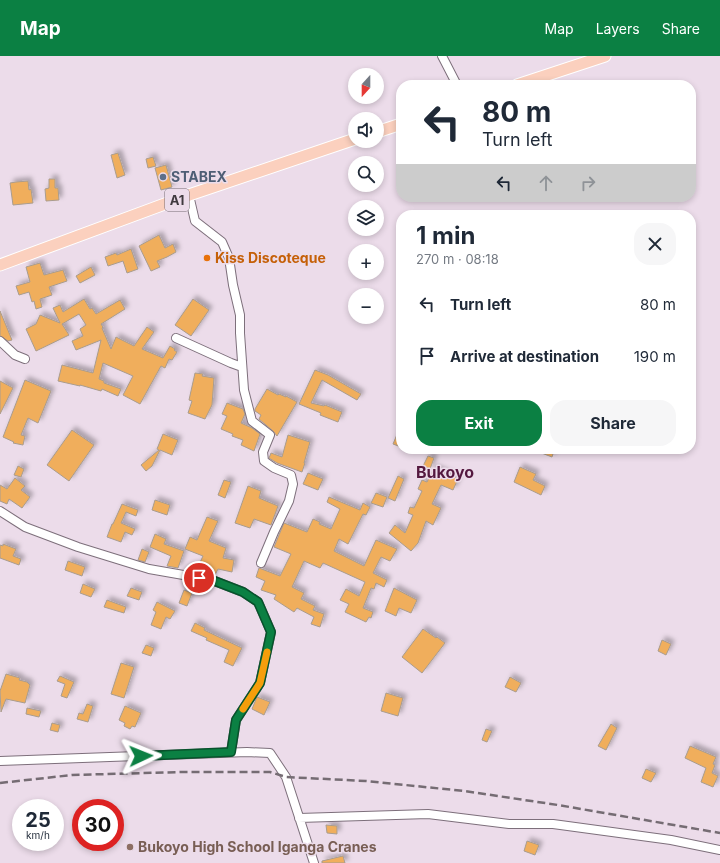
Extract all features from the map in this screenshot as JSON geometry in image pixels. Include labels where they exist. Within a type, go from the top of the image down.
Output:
[{"type":"main road","points":[[532,80],[605,56]]},
{"type":"main road","points":[[384,130],[396,126]]},
{"type":"main road","name":"A1","points":[[0,265],[189,195],[348,141]]},
{"type":"street","points":[[442,56],[454,80]]},
{"type":"street","points":[[189,195],[195,221],[222,242],[229,258],[240,315],[244,390],[252,421],[270,436],[264,452],[264,461],[274,468],[291,475],[293,484],[289,501],[261,563]]},
{"type":"street","points":[[176,338],[242,367]]},
{"type":"street","points":[[0,341],[15,355],[25,359]]},
{"type":"street","points":[[0,511],[24,527],[78,547],[148,569],[212,580],[243,592],[258,602],[271,632],[260,683],[236,720],[231,752]]},
{"type":"street","points":[[0,761],[231,752],[270,753],[286,777],[314,863]]},
{"type":"street","points":[[299,818],[428,814],[509,824],[561,825],[670,840],[720,850]]},
{"type":"building","points":[[118,153],[125,175],[117,178],[111,155]]},
{"type":"building","points":[[153,157],[156,166],[148,168],[146,159]]},
{"type":"building","points":[[166,165],[172,187],[161,190],[155,168]]},
{"type":"building","points":[[49,179],[55,179],[55,188],[58,188],[59,200],[46,201],[45,189],[49,188]]},
{"type":"building","points":[[28,181],[33,203],[13,205],[10,183]]},
{"type":"building","points":[[159,235],[165,248],[173,244],[176,252],[157,261],[160,267],[151,271],[139,246]]},
{"type":"building","points":[[131,249],[138,269],[127,273],[123,261],[108,266],[105,257],[116,253],[117,255]]},
{"type":"building","points":[[40,263],[44,275],[63,270],[67,281],[49,287],[52,295],[40,299],[42,307],[36,309],[29,292],[19,295],[16,286],[30,282],[26,267]]},
{"type":"building","points":[[91,267],[95,275],[80,283],[76,276]]},
{"type":"building","points":[[84,299],[90,309],[92,308],[96,314],[120,300],[125,309],[101,324],[111,349],[116,337],[134,346],[147,327],[154,332],[142,349],[163,358],[170,346],[177,352],[172,360],[169,359],[165,368],[161,366],[140,404],[123,395],[133,376],[103,363],[99,379],[104,381],[104,383],[121,389],[118,396],[102,389],[101,391],[58,381],[62,365],[93,373],[101,340],[76,350],[72,341],[83,336],[80,329],[86,325],[79,314],[62,324],[69,335],[36,351],[26,329],[36,324],[40,315],[60,323],[53,308],[60,305],[63,312]]},
{"type":"building","points":[[193,299],[209,310],[191,336],[175,325]]},
{"type":"building","points":[[0,311],[12,340],[8,341],[0,336]]},
{"type":"building","points":[[315,370],[328,375],[361,394],[357,400],[322,380],[311,403],[325,405],[342,412],[338,422],[299,404]]},
{"type":"building","points":[[195,373],[214,378],[212,405],[205,419],[188,413],[192,401],[189,400]]},
{"type":"building","points":[[25,380],[51,391],[38,423],[28,418],[21,435],[25,436],[23,445],[13,443],[14,442],[3,437]]},
{"type":"building","points":[[0,381],[13,388],[0,414]]},
{"type":"building","points":[[267,389],[297,402],[277,436],[259,419],[261,415],[255,411]]},
{"type":"building","points":[[227,403],[243,409],[245,414],[241,423],[260,434],[254,451],[241,445],[243,440],[232,436],[233,434],[221,429],[227,416],[222,414]]},
{"type":"building","points":[[72,430],[94,445],[69,481],[47,465]]},
{"type":"building","points":[[163,434],[178,440],[172,455],[160,450],[152,466],[146,471],[141,465],[159,450],[157,449]]},
{"type":"building","points":[[288,435],[310,442],[302,472],[277,463],[269,458],[271,453],[282,457]]},
{"type":"building","points":[[396,437],[396,445],[393,444]]},
{"type":"building","points":[[544,454],[553,454],[552,457]]},
{"type":"building","points":[[428,456],[434,458],[430,469],[423,466]]},
{"type":"building","points":[[18,466],[24,469],[21,477],[14,475]]},
{"type":"building","points":[[520,467],[536,474],[533,480],[545,486],[541,495],[514,482]]},
{"type":"building","points":[[434,468],[458,479],[453,490],[441,485],[432,504],[441,508],[433,525],[426,521],[418,543],[411,551],[389,533],[395,525],[405,533],[413,515],[408,513],[410,507],[414,508],[422,491],[418,489],[422,480],[427,482]]},
{"type":"building","points":[[308,473],[323,479],[318,490],[303,484]]},
{"type":"building","points":[[398,476],[404,479],[395,501],[388,498]]},
{"type":"building","points":[[15,478],[25,486],[21,490],[30,497],[22,508],[9,499],[7,504],[0,501],[0,485],[7,489]]},
{"type":"building","points":[[224,480],[231,482],[225,498],[218,495]]},
{"type":"building","points":[[248,486],[261,491],[259,498],[278,506],[271,525],[254,519],[250,528],[235,523]]},
{"type":"building","points":[[376,493],[387,497],[383,507],[371,503]]},
{"type":"building","points":[[329,497],[360,510],[363,503],[370,507],[366,515],[363,514],[348,544],[339,539],[334,551],[364,566],[376,540],[397,549],[390,561],[381,557],[373,573],[387,580],[384,587],[376,583],[374,589],[371,588],[363,608],[373,612],[371,618],[369,617],[366,622],[345,612],[349,604],[340,600],[346,589],[359,596],[365,582],[323,563],[320,568],[304,561],[292,587],[304,593],[301,599],[315,606],[313,610],[324,614],[320,627],[311,624],[314,617],[297,608],[294,612],[274,599],[276,595],[261,590],[265,581],[256,577],[259,568],[280,576],[291,554],[274,547],[284,523],[307,532],[313,519],[320,522],[319,524],[331,529],[340,509],[327,502]]},
{"type":"building","points":[[155,500],[170,505],[167,515],[152,510]]},
{"type":"building","points":[[122,504],[138,510],[136,516],[126,512],[121,523],[135,529],[132,535],[125,532],[121,542],[107,537]]},
{"type":"building","points":[[207,517],[218,521],[209,541],[226,548],[223,558],[234,560],[232,572],[218,569],[215,575],[197,569],[203,556],[185,549],[190,537],[197,540]]},
{"type":"building","points":[[155,534],[166,539],[164,544],[184,551],[178,568],[167,566],[171,556],[150,547]]},
{"type":"building","points":[[3,544],[16,549],[13,556],[21,559],[19,565],[0,558],[0,545],[3,546]]},
{"type":"building","points":[[142,549],[149,552],[145,562],[138,560]]},
{"type":"building","points":[[68,561],[85,567],[82,576],[65,570]]},
{"type":"building","points":[[83,584],[95,589],[91,597],[80,593]]},
{"type":"building","points":[[131,588],[142,592],[139,600],[127,596]]},
{"type":"building","points":[[394,588],[417,600],[411,613],[399,608],[396,616],[385,611]]},
{"type":"building","points":[[184,590],[192,593],[187,606],[179,603]]},
{"type":"building","points":[[107,600],[126,607],[124,613],[104,607]]},
{"type":"building","points":[[157,602],[175,611],[170,619],[166,617],[161,629],[151,625],[156,612],[153,610]]},
{"type":"building","points":[[195,623],[205,628],[204,630],[242,648],[233,666],[224,662],[229,650],[206,640],[207,638],[191,631]]},
{"type":"building","points":[[423,629],[445,643],[422,673],[402,657]]},
{"type":"building","points":[[662,640],[671,644],[666,655],[658,651]]},
{"type":"building","points":[[146,645],[154,648],[151,656],[142,653]]},
{"type":"building","points":[[121,663],[134,667],[124,698],[111,694]]},
{"type":"building","points":[[6,674],[20,678],[19,680],[27,682],[30,685],[25,703],[6,699],[1,712],[0,691]]},
{"type":"building","points":[[60,676],[74,682],[67,698],[61,696],[65,684],[57,681]]},
{"type":"building","points":[[510,677],[521,683],[516,692],[505,687]]},
{"type":"building","points":[[386,693],[403,698],[398,716],[381,711]]},
{"type":"building","points":[[257,697],[270,702],[264,715],[252,709]]},
{"type":"building","points":[[87,704],[93,706],[88,722],[77,719],[79,713],[83,714]]},
{"type":"building","points":[[125,706],[141,713],[135,727],[132,726],[130,729],[124,726],[125,723],[119,720]]},
{"type":"building","points":[[27,708],[41,711],[39,717],[26,714]]},
{"type":"building","points":[[52,723],[60,725],[58,732],[50,730]]},
{"type":"building","points":[[611,724],[617,728],[606,750],[598,746]]},
{"type":"building","points":[[486,729],[492,731],[487,742],[482,740]]},
{"type":"building","points":[[690,746],[716,757],[713,764],[715,765],[712,773],[718,776],[713,787],[701,782],[706,768],[685,758]]},
{"type":"building","points":[[646,769],[656,773],[651,782],[642,778]]},
{"type":"building","points":[[326,825],[337,826],[337,834],[327,833]]},
{"type":"building","points":[[527,841],[539,845],[535,855],[524,851]]},
{"type":"building","points":[[343,856],[345,863],[322,863],[322,861]]},
{"type":"railway","points":[[0,783],[72,775],[182,772],[270,772],[286,777],[366,781],[464,791],[558,805],[720,833]]},
{"type":"slow traffic","points":[[243,709],[260,683],[267,652]]},
{"type":"place","name":"STABEX","points":[[163,177]]},
{"type":"place","name":"Kiss Discoteque","points":[[207,258]]},
{"type":"place","name":"Bukoyo High School Iganga Cranes","points":[[130,847]]},
{"type":"district","name":"Bukoyo","points":[[445,472]]},
{"type":"route","points":[[141,756],[231,752],[236,720],[260,683],[271,632],[258,602],[243,592],[212,580],[199,578]]}]
